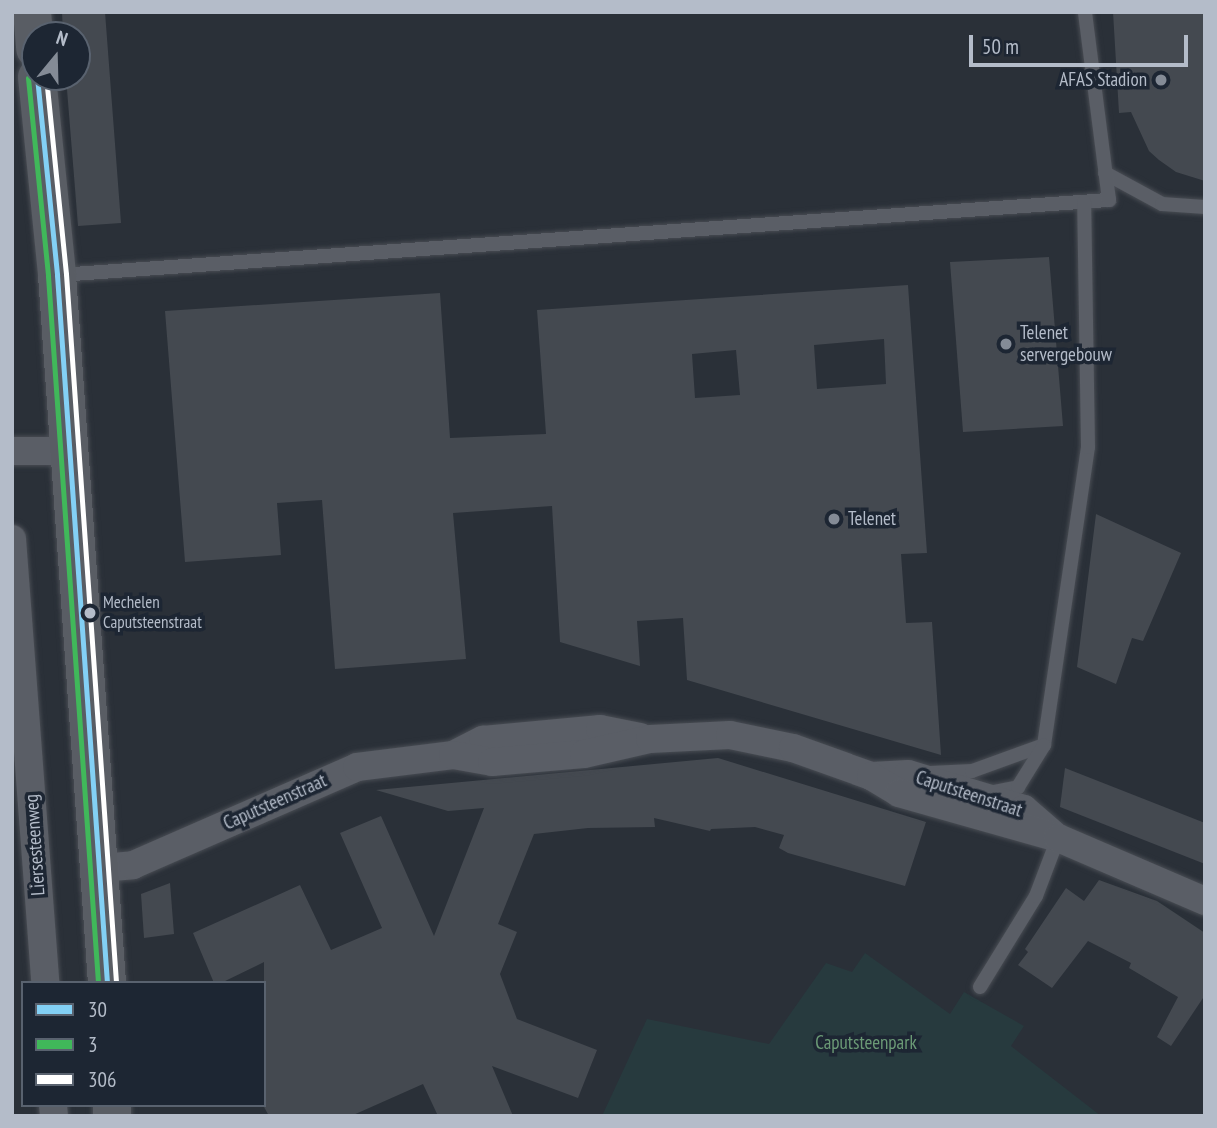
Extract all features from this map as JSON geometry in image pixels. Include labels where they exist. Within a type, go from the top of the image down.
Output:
[{"type":"main road","points":[[38,91],[58,275],[40,452],[101,868],[107,981]]},
{"type":"street","name":"Liersesteenweg","points":[[12,539],[45,981]]},
{"type":"street","name":"Caputsteenstraat","points":[[101,868],[133,865],[357,766],[453,755],[492,762],[584,754],[650,739],[730,735],[793,748],[871,776],[898,793],[1058,838],[1205,901]]},
{"type":"street","name":"Caputsteenstraat","points":[[871,776],[908,774],[1024,810],[1058,838]]},
{"type":"lane","points":[[58,275],[1109,200],[1085,12]]},
{"type":"lane","points":[[1105,173],[1162,204],[1205,207]]},
{"type":"lane","points":[[951,808],[977,796],[1018,787],[1044,745],[1088,447],[1084,202]]},
{"type":"lane","points":[[908,774],[972,771],[1044,745]]},
{"type":"lane","points":[[980,987],[1036,896],[1058,838]]},
{"type":"green space","name":"Caputsteenpark","points":[[865,953],[950,1014],[964,992],[1024,1026],[1011,1046],[1101,1116],[602,1116],[647,1019],[769,1044],[826,963],[852,972]]},
{"type":"building","points":[[62,12],[105,12],[121,223],[78,226],[67,91],[91,91],[91,21],[62,21]]},
{"type":"building","name":"AFAS Stadion","points":[[1113,12],[1205,12],[1205,181],[1176,172],[1159,160],[1149,151],[1131,112],[1119,113]]},
{"type":"building","name":"Telenet servergebouw","points":[[1049,257],[1063,426],[963,432],[950,262]]},
{"type":"building","name":"Telenet","points":[[908,285],[927,553],[901,554],[906,623],[932,622],[941,755],[687,680],[683,618],[637,621],[640,666],[560,642],[552,506],[453,513],[466,659],[335,669],[322,500],[277,503],[281,555],[185,562],[165,311],[440,293],[450,438],[546,434],[537,310]],"holes":[[[884,339],[886,384],[817,389],[814,345]],[[736,350],[740,395],[695,398],[692,354]]]},
{"type":"building","points":[[1096,514],[1181,553],[1143,641],[1132,638],[1116,684],[1077,667]]},
{"type":"building","points":[[718,758],[926,822],[905,886],[788,853],[779,848],[784,835],[755,827],[710,831],[654,818],[655,827],[588,828],[534,834],[498,924],[517,932],[500,974],[517,1019],[597,1050],[578,1098],[492,1066],[513,1116],[438,1116],[423,1084],[351,1116],[269,1116],[264,1107],[264,962],[225,981],[213,981],[193,933],[300,885],[331,950],[382,928],[340,833],[381,816],[434,936],[484,808],[448,811],[376,790]]},
{"type":"building","points":[[1065,768],[1205,823],[1205,864],[1060,807]]},
{"type":"building","points":[[1099,880],[1157,901],[1205,933],[1205,995],[1171,1046],[1157,1037],[1178,997],[1129,968],[1131,963],[1088,941],[1052,988],[1018,965],[1028,952],[1025,949],[1066,888],[1084,901]]},
{"type":"building","points":[[170,883],[174,934],[144,938],[141,894]]},
{"type":"transit line","name":"3","points":[[29,91],[48,276],[98,981]]},
{"type":"transit line","name":"30","points":[[38,91],[57,275],[107,981]]},
{"type":"transit line","name":"306","points":[[47,91],[66,274],[116,981]]},
{"type":"place","name":"AFAS Stadion","points":[[1161,80]]},
{"type":"place","name":"Telenet servergebouw","points":[[1006,344]]},
{"type":"place","name":"Telenet","points":[[834,519]]},
{"type":"place","name":"Mechelen Caputsteenstraat","points":[[90,613]]}]
